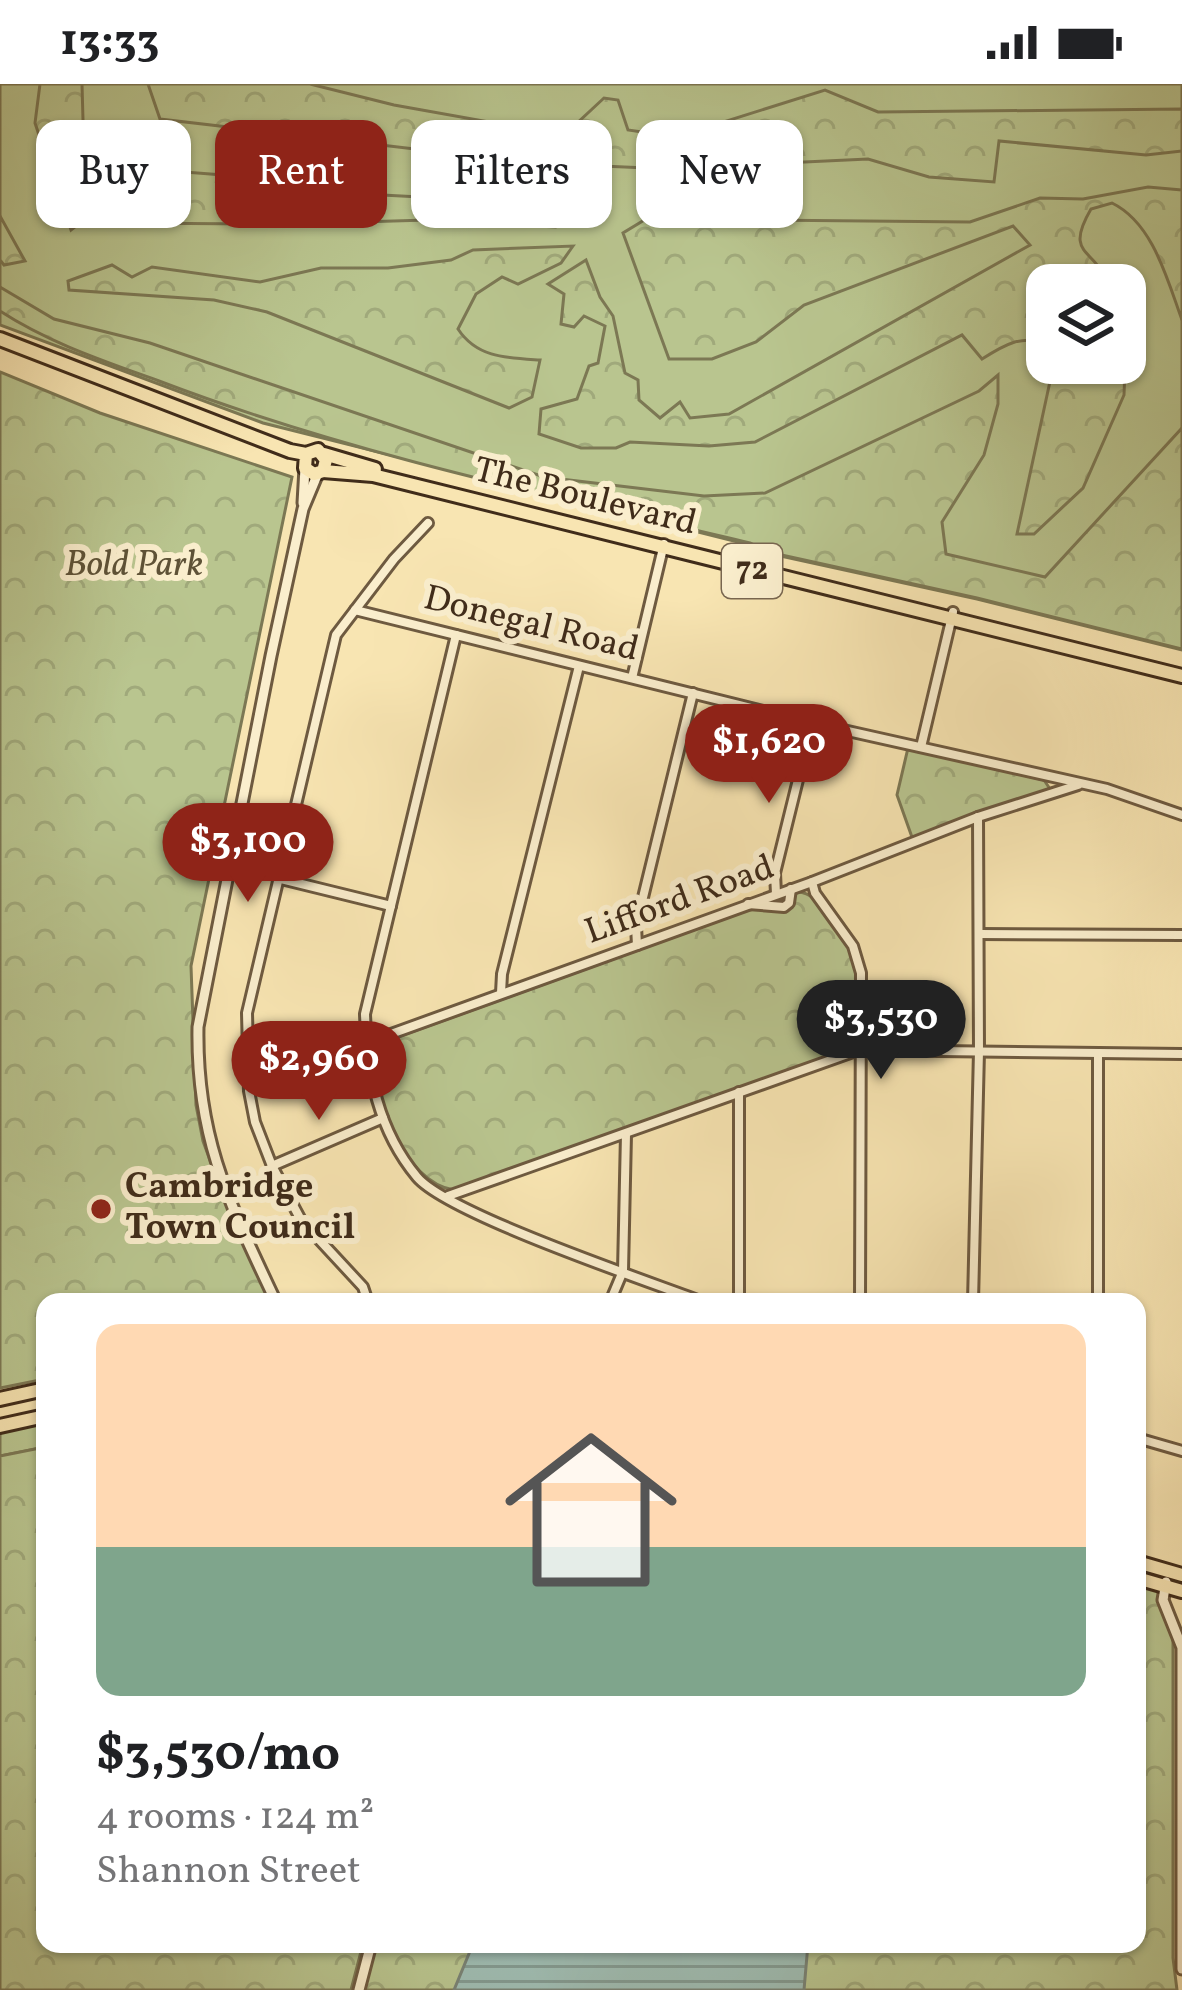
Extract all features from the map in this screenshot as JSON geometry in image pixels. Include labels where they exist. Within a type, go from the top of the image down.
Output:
[{"type":"main road","name":"The Boulevard","points":[[0,343],[290,451],[311,466],[373,475],[1182,673]]},
{"type":"main road","name":"The Boulevard","points":[[311,466],[314,450],[663,546]]},
{"type":"main road","points":[[0,1399],[36,1391]]},
{"type":"main road","points":[[0,1426],[36,1417]]},
{"type":"main road","points":[[1146,1565],[1177,1574]]},
{"type":"main road","points":[[1146,1581],[1182,1591]]},
{"type":"street","points":[[272,1293],[232,1208],[208,1141],[197,1069],[198,1027],[311,466]]},
{"type":"street","points":[[365,1293],[311,1233],[272,1166],[255,1122],[245,1053],[249,999],[332,646],[340,627],[428,523]]},
{"type":"street","points":[[632,678],[663,546]]},
{"type":"street","name":"Donegal Road","points":[[355,610],[812,723],[1107,789],[1182,815]]},
{"type":"street","points":[[921,747],[952,615]]},
{"type":"street","points":[[456,635],[365,1014],[369,1076],[383,1118],[420,1181],[446,1197],[680,1293]]},
{"type":"street","points":[[501,994],[502,974],[579,666]]},
{"type":"street","points":[[638,945],[636,926],[693,693]]},
{"type":"street","points":[[776,894],[775,873],[812,723]]},
{"type":"street","name":"Lifford Road","points":[[366,1042],[1079,784]]},
{"type":"street","points":[[973,1293],[978,817]]},
{"type":"street","points":[[277,878],[391,906]]},
{"type":"street","points":[[812,882],[853,946],[861,974],[860,1293]]},
{"type":"street","points":[[748,904],[784,907],[791,889]]},
{"type":"street","points":[[979,934],[1182,935]]},
{"type":"street","points":[[446,1197],[859,1049],[1182,1054]]},
{"type":"street","points":[[1098,1053],[1098,1293]]},
{"type":"street","points":[[739,1092],[739,1293]]},
{"type":"street","points":[[272,1166],[383,1118]]},
{"type":"street","points":[[614,1293],[623,1271],[626,1134]]},
{"type":"street","points":[[1146,1441],[1182,1451]]},
{"type":"street","points":[[1177,1574],[1165,1586],[1163,1600],[1181,1643],[1182,1970]]},
{"type":"street","points":[[359,1990],[369,1953]]},
{"type":"green space","points":[[0,84],[1182,84],[1182,650],[767,553],[263,423],[0,325]]},
{"type":"green space","points":[[40,84],[82,84],[83,120],[35,123]]},
{"type":"green space","points":[[148,84],[310,84],[478,120],[411,120],[411,149],[387,146],[387,120],[215,120],[215,125],[160,119]]},
{"type":"green space","points":[[825,90],[878,112],[1182,109],[1182,151],[1146,155],[999,141],[994,182],[929,177],[868,159],[803,162],[803,120],[730,120]]},
{"type":"green space","points":[[604,98],[618,100],[628,130],[636,131],[636,168],[612,166],[612,120],[580,120]]},
{"type":"green space","points":[[191,172],[215,174],[215,224],[191,224]]},
{"type":"green space","points":[[1148,187],[1182,190],[1182,320],[1148,238],[1112,203],[1091,209],[1083,224],[1081,244],[1096,264],[1026,264],[1026,341],[1006,345],[982,359],[962,335],[755,442],[709,446],[630,442],[616,448],[581,448],[539,434],[541,409],[577,399],[589,366],[598,363],[605,326],[584,316],[574,327],[561,324],[564,294],[548,284],[586,260],[613,316],[625,373],[638,380],[639,400],[660,418],[680,402],[690,418],[729,414],[1030,245],[1013,226],[804,305],[756,342],[712,359],[669,359],[623,233],[636,225],[803,228],[803,220],[970,222],[1040,198],[1083,199]]},
{"type":"green space","points":[[387,195],[411,196],[411,220],[387,221]]},
{"type":"green space","points":[[0,216],[25,261],[4,265],[0,260]]},
{"type":"green space","points":[[573,246],[561,263],[518,284],[502,277],[476,294],[458,329],[484,351],[540,360],[532,397],[509,408],[267,312],[214,300],[69,290],[68,281],[112,265],[132,277],[152,267],[260,282],[321,268],[388,268],[451,260],[473,250]]},
{"type":"green space","points":[[0,287],[54,319],[150,343],[544,477],[704,496],[765,493],[979,391],[998,375],[998,404],[984,455],[942,522],[946,554],[1045,577],[1182,428],[1182,649],[768,552],[750,543],[452,472],[304,430],[57,342],[0,311]]},
{"type":"green space","name":"Bold Park","points":[[0,372],[100,413],[292,477],[191,966],[196,1105],[203,1141],[229,1212],[269,1293],[36,1293],[36,1381],[0,1388]]},
{"type":"green space","points":[[1049,384],[1124,384],[1124,395],[1083,488],[1034,534],[1017,534]]},
{"type":"green space","points":[[908,748],[1044,780],[1050,789],[913,840],[897,795]]},
{"type":"green space","points":[[798,892],[825,909],[852,955],[859,1008],[850,1049],[454,1190],[436,1184],[405,1153],[376,1086],[373,1046]]},
{"type":"green space","points":[[36,1422],[36,1449],[0,1456],[0,1430]]},
{"type":"green space","points":[[36,1449],[36,1953],[361,1953],[351,1990],[0,1990],[0,1456]]},
{"type":"green space","points":[[1146,1586],[1159,1591],[1173,1634],[1173,1958],[1177,1990],[364,1990],[374,1953],[1146,1953]]},
{"type":"water","points":[[469,1953],[807,1953],[804,1990],[454,1990]]},
{"type":"place","name":"Cambridge Town Council","points":[[101,1209]]}]
